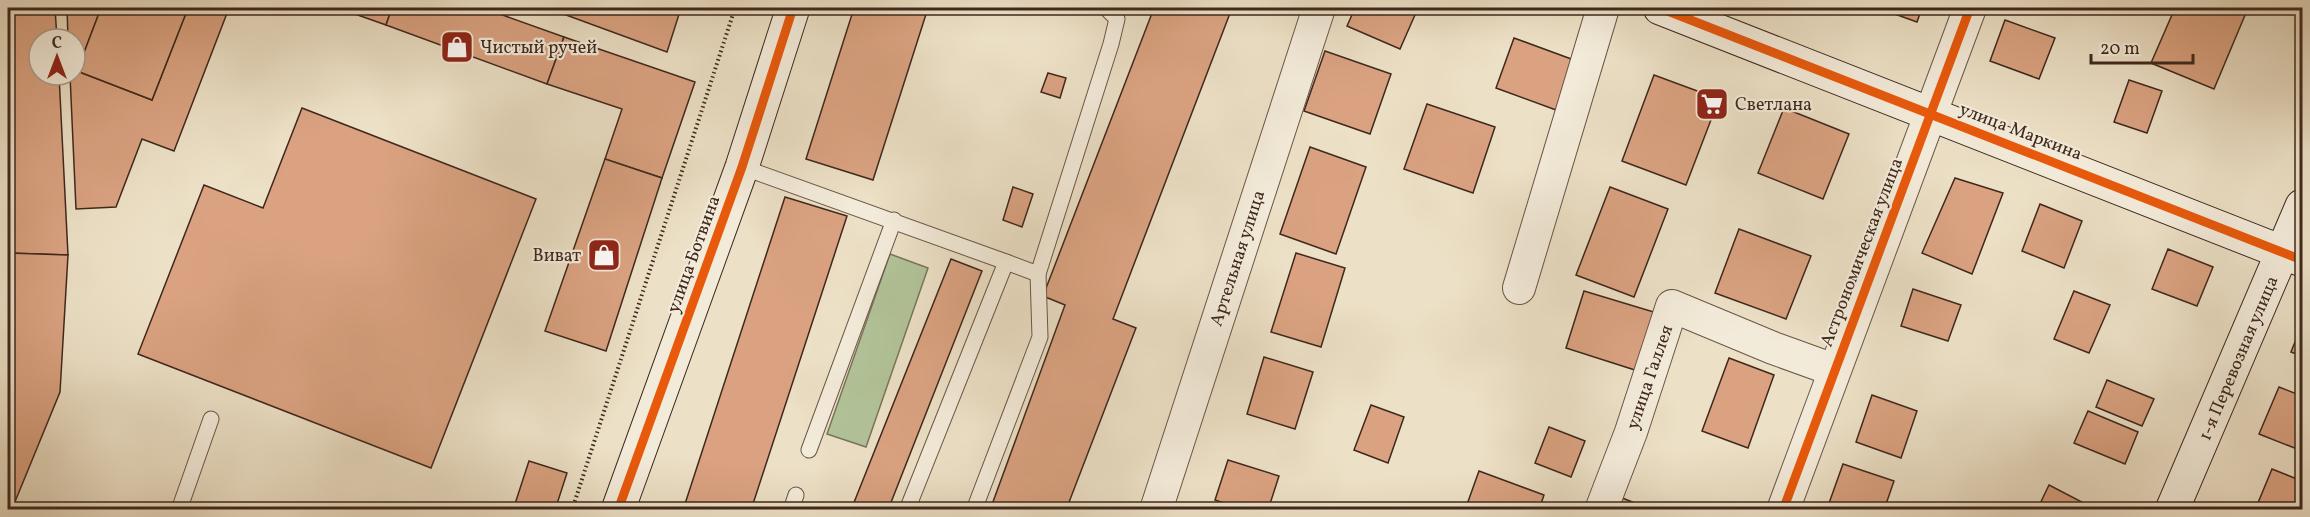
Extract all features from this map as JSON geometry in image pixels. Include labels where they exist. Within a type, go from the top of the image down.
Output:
[{"type":"street","name":"улица Ботвина","points":[[618,510],[742,166],[793,8]]},
{"type":"street","name":"Артельная улица","points":[[1156,510],[1319,8]]},
{"type":"street","points":[[1519,288],[1602,8]]},
{"type":"street","name":"улица Маркина","points":[[1659,8],[2293,256]]},
{"type":"street","name":"Астрономическая улица","points":[[1783,510],[1970,8]]},
{"type":"street","name":"1-я Перевозная улица","points":[[2172,510],[2293,256],[2302,206]]},
{"type":"street","name":"улица Галлея","points":[[1601,510],[1672,306],[1773,348],[1834,370]]},
{"type":"lane","points":[[974,510],[1040,337],[1038,274],[1111,44],[1117,19],[1106,8]]},
{"type":"lane","points":[[742,166],[1038,274]]},
{"type":"lane","points":[[809,450],[894,220]]},
{"type":"lane","points":[[906,510],[1006,262]]},
{"type":"lane","points":[[179,510],[211,419]]},
{"type":"path","points":[[572,510],[735,8]]},
{"type":"green space","points":[[890,254],[928,268],[866,447],[827,434]]},
{"type":"building","points":[[8,8],[55,8],[56,27],[27,27],[27,87],[60,87],[68,255],[8,253]]},
{"type":"building","points":[[67,8],[101,8],[87,45],[87,27],[68,27]]},
{"type":"building","points":[[101,8],[188,8],[152,100],[87,75],[87,45]]},
{"type":"building","points":[[188,8],[229,8],[174,151],[142,139],[116,207],[76,209],[71,87],[87,87],[87,75],[152,100]]},
{"type":"building","points":[[338,8],[392,8],[386,25]]},
{"type":"building","points":[[392,8],[483,8],[564,37],[547,84],[386,25]]},
{"type":"building","points":[[547,8],[681,8],[667,52]]},
{"type":"building","points":[[854,8],[928,8],[873,180],[806,159]]},
{"type":"building","points":[[1154,8],[1232,8],[1113,319],[1136,328],[1066,510],[990,510],[1065,305],[1043,296]]},
{"type":"building","points":[[1355,8],[1418,8],[1400,49],[1347,26]]},
{"type":"building","points":[[1878,8],[1922,8],[1917,22]]},
{"type":"building","points":[[2175,8],[2248,8],[2214,89],[2151,63]]},
{"type":"building","points":[[2005,20],[2055,38],[2039,79],[1990,61]]},
{"type":"building","points":[[564,37],[695,82],[662,178],[605,159],[622,109],[547,84]]},
{"type":"building","points":[[1514,38],[1574,60],[1556,110],[1496,88]]},
{"type":"building","points":[[1325,51],[1391,74],[1370,134],[1304,111]]},
{"type":"building","points":[[1048,73],[1066,78],[1060,98],[1041,92]]},
{"type":"building","points":[[1654,75],[1719,99],[1686,185],[1622,161]]},
{"type":"building","points":[[2129,80],[2162,91],[2147,133],[2114,122]]},
{"type":"building","points":[[1427,104],[1495,127],[1473,193],[1404,169]]},
{"type":"building","points":[[302,108],[536,199],[431,468],[138,354],[204,185],[263,208]]},
{"type":"building","points":[[1784,108],[1849,134],[1823,199],[1758,173]]},
{"type":"building","points":[[1310,147],[1366,167],[1336,254],[1280,234]]},
{"type":"building","name":"Виват","points":[[605,159],[662,178],[606,351],[545,331]]},
{"type":"building","points":[[1955,178],[2003,193],[1972,274],[1922,253]]},
{"type":"building","points":[[1013,187],[1033,194],[1022,227],[1003,220]]},
{"type":"building","points":[[1610,187],[1668,209],[1634,297],[1576,275]]},
{"type":"building","points":[[785,197],[847,216],[751,510],[683,510]]},
{"type":"building","points":[[2040,204],[2082,221],[2064,268],[2022,251]]},
{"type":"building","points":[[1739,229],[1811,256],[1786,319],[1715,293]]},
{"type":"building","points":[[2168,249],[2213,267],[2197,306],[2152,289]]},
{"type":"building","points":[[8,253],[68,255],[60,392],[12,509],[8,507]]},
{"type":"building","points":[[1296,253],[1345,268],[1321,347],[1271,332]]},
{"type":"building","points":[[951,259],[982,271],[888,510],[851,510]]},
{"type":"building","points":[[1913,289],[1961,305],[1948,341],[1901,326]]},
{"type":"building","points":[[1584,291],[1657,313],[1638,371],[1566,348]]},
{"type":"building","points":[[2074,291],[2110,305],[2089,353],[2054,339]]},
{"type":"building","points":[[2302,324],[2302,356],[2291,352]]},
{"type":"building","points":[[1264,357],[1313,372],[1295,429],[1247,414]]},
{"type":"building","points":[[1729,358],[1774,375],[1748,448],[1702,431]]},
{"type":"building","points":[[2107,380],[2154,399],[2142,426],[2096,407]]},
{"type":"building","points":[[2279,387],[2302,396],[2302,451],[2259,434]]},
{"type":"building","points":[[1872,395],[1917,411],[1901,458],[1856,442]]},
{"type":"building","points":[[1371,405],[1404,417],[1388,463],[1354,450]]},
{"type":"building","points":[[2088,411],[2138,432],[2125,464],[2074,443]]},
{"type":"building","points":[[1549,427],[1585,441],[1571,477],[1535,463]]},
{"type":"building","points":[[1228,460],[1279,476],[1268,510],[1244,510],[1215,500]]},
{"type":"building","points":[[529,461],[567,473],[555,510],[513,510]]},
{"type":"building","points":[[1843,464],[1894,481],[1884,510],[1838,510],[1828,506]]},
{"type":"building","points":[[2272,469],[2302,481],[2302,510],[2255,510]]},
{"type":"building","points":[[1479,471],[1544,495],[1539,510],[1465,510]]},
{"type":"building","points":[[2049,485],[2097,510],[2037,510]]},
{"type":"building","points":[[1615,495],[1652,510],[1610,510]]},
{"type":"cycle path","points":[[618,510],[742,167],[793,8]]},
{"type":"cycle path","points":[[1660,8],[2302,260]]},
{"type":"cycle path","points":[[1783,510],[1970,8]]},
{"type":"place","name":"Чистый ручей","points":[[457,47]]},
{"type":"place","name":"Светлана","points":[[1712,104]]},
{"type":"place","name":"Виват","points":[[604,255]]}]
